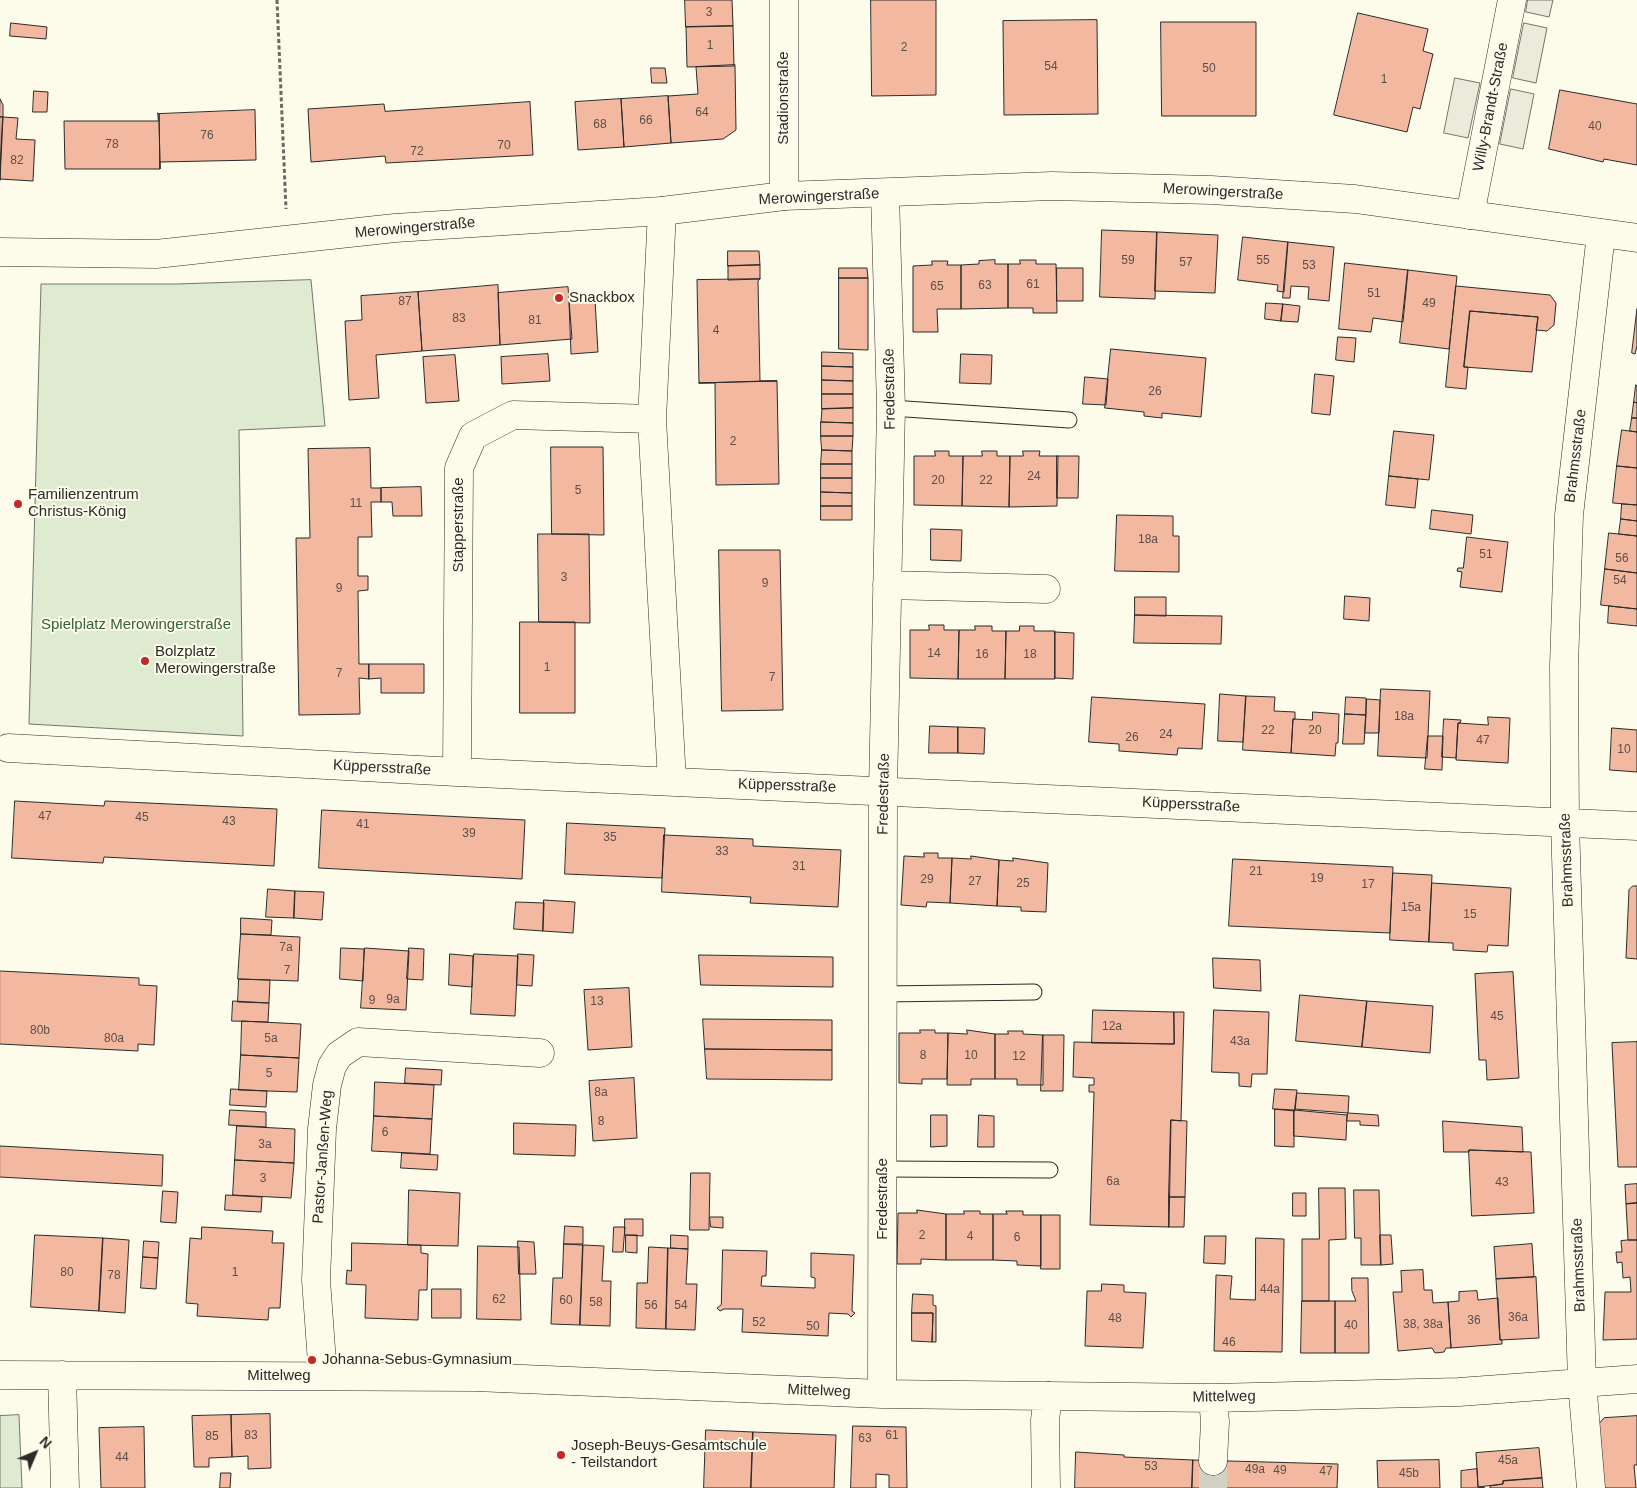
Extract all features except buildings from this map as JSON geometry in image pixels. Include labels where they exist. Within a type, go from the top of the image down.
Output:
[{"type":"street","name":"Stadionstraße","points":[[784,0],[784,196]]},
{"type":"street","name":"Willy-Brandt-Straße","points":[[1470,214],[1512,0]]},
{"type":"street","name":"Merowingerstraße","points":[[0,252],[156,254],[395,228],[662,211],[784,196],[1052,186],[1212,190],[1354,199],[1637,238]]},
{"type":"street","name":"Fredestraße","points":[[882,1394],[883,790],[891,408],[886,193]]},
{"type":"street","points":[[662,211],[652,419],[672,781]]},
{"type":"street","name":"Brahmsstraße","points":[[1591,1488],[1582,1382],[1565,823],[1564,666],[1569,515],[1601,234]]},
{"type":"street","name":"Stapperstraße","points":[[457,772],[459,468],[472,436],[513,415],[652,419]]},
{"type":"street","points":[[887,585],[1046,589]]},
{"type":"street","name":"Küppersstraße","points":[[8,748],[457,772],[1637,826]]},
{"type":"street","name":"Pastor-Janßen-Weg","points":[[323,1376],[316,1280],[322,1129],[326,1085],[332,1066],[339,1054],[358,1042],[540,1053]]},
{"type":"street","name":"Mittelweg","points":[[0,1374],[475,1378],[882,1394],[1213,1398],[1459,1392],[1637,1379]]},
{"type":"street","points":[[62,1375],[65,1488]]},
{"type":"street","points":[[1046,1488],[1045,1420],[1048,1396]]},
{"type":"street","points":[[1213,1398],[1215,1422],[1213,1461]]},
{"type":"lane","points":[[891,408],[1069,420]]},
{"type":"lane","points":[[883,994],[1034,992]]},
{"type":"lane","points":[[883,1169],[1050,1170]]},
{"type":"path","points":[[277,0],[287,240]]},
{"type":"green space","name":"Spielplatz Merowingerstraße","points":[[311,280],[325,426],[239,430],[243,736],[29,724],[41,284],[176,284]]},
{"type":"green space","points":[[19,1415],[22,1488],[0,1488],[0,1416]]},
{"type":"shaded area","points":[[1528,0],[1553,0],[1549,17],[1526,12]]},
{"type":"shaded area","points":[[1524,23],[1547,28],[1536,83],[1513,78]]},
{"type":"shaded area","points":[[1455,78],[1480,83],[1468,138],[1444,133]]},
{"type":"shaded area","points":[[1511,89],[1534,94],[1523,149],[1500,144]]},
{"type":"tunnel","points":[[1213,1461],[1213,1488]]},
{"type":"place","name":"Snackbox","points":[[559,298]]},
{"type":"place","name":"Familienzentrum Christus-König","points":[[18,504]]},
{"type":"place","name":"Bolzplatz Merowingerstraße","points":[[145,661]]},
{"type":"place","name":"Johanna-Sebus-Gymnasium","points":[[312,1360]]},
{"type":"place","name":"Joseph-Beuys-Gesamtschule - Teilstandort","points":[[561,1455]]}]
